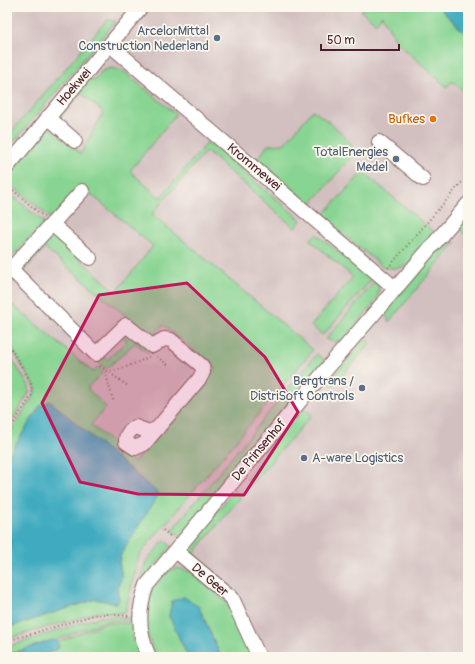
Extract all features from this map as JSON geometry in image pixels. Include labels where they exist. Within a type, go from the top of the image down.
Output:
[{"type":"street","name":"Hoekwei","points":[[7,167],[142,7]]},
{"type":"street","name":"Krommewei","points":[[110,45],[396,289]]},
{"type":"street","points":[[48,117],[75,141]]},
{"type":"street","points":[[379,142],[423,179]]},
{"type":"street","points":[[82,191],[9,271],[96,354],[126,325],[152,346],[164,339],[171,340],[202,366],[203,372],[200,378],[158,428]]},
{"type":"street","name":"De Prinsenhof","points":[[149,657],[140,634],[140,618],[147,585],[335,359],[468,204]]},
{"type":"street","points":[[52,224],[90,258]]},
{"type":"street","name":"De Geer","points":[[176,551],[232,598],[259,657]]},
{"type":"path","points":[[381,276],[468,174]]},
{"type":"path","points":[[7,185],[52,224]]},
{"type":"path","points":[[7,342],[31,382],[32,388],[32,395],[7,434]]},
{"type":"path","points":[[113,400],[105,371],[121,369],[150,356],[155,356],[170,366]]},
{"type":"path","points":[[7,641],[94,615],[107,614],[140,618]]},
{"type":"highlighted area","points":[[187,283],[265,357],[298,412],[244,495],[138,494],[80,482],[42,403],[99,295]]},
{"type":"shaded area","points":[[7,7],[448,7],[468,26],[468,657],[7,657]]},
{"type":"green space","points":[[364,7],[438,7],[468,36],[468,95],[452,81],[447,87],[397,42],[382,15],[376,23],[361,11]]},
{"type":"green space","points":[[107,20],[116,21],[7,150],[7,137]]},
{"type":"green space","points":[[111,68],[123,71],[176,114],[130,171],[160,198],[208,142],[301,220],[295,228],[206,151],[152,214],[313,350],[139,555],[125,613],[99,612],[7,639],[7,628],[96,599],[117,604],[119,599],[117,589],[122,576],[119,564],[121,554],[128,543],[40,406],[7,458],[7,437],[35,393],[35,387],[7,341],[7,300],[93,372],[98,367],[103,372],[88,387],[88,389],[106,407],[91,425],[134,462],[215,368],[163,325],[152,338],[45,248],[7,289],[7,280],[52,234],[116,292],[153,246],[81,186],[52,219],[8,182],[7,176],[50,125],[53,127],[51,129],[81,154],[103,112],[81,93],[58,121],[56,119],[90,78],[94,81],[102,71]]},
{"type":"green space","points":[[313,110],[344,136],[353,148],[354,154],[310,205],[257,162],[258,158],[268,145],[284,144]]},
{"type":"green space","points":[[361,174],[367,175],[435,233],[419,254],[407,265],[400,268],[382,266],[325,220],[325,213]]},
{"type":"green space","points":[[7,191],[45,223],[7,261]]},
{"type":"green space","points":[[468,215],[468,229],[464,234],[458,226]]},
{"type":"green space","points":[[316,234],[372,279],[323,335],[311,326],[353,277],[310,240]]},
{"type":"green space","points":[[443,242],[456,242],[389,322],[385,313]]},
{"type":"green space","points":[[376,280],[379,288],[377,300],[344,339],[334,342],[326,339]]},
{"type":"green space","points":[[125,333],[150,350],[148,353],[135,343],[106,369],[96,360],[101,355],[107,360],[127,341],[121,335]]},
{"type":"green space","points":[[365,339],[371,342],[333,386],[328,383]]},
{"type":"green space","points":[[7,351],[29,386],[29,393],[7,428]]},
{"type":"green space","points":[[317,354],[326,362],[181,536],[172,530]]},
{"type":"green space","points":[[304,408],[312,415],[251,484],[246,478]]},
{"type":"green space","points":[[234,491],[241,497],[193,554],[186,549]]},
{"type":"green space","points":[[165,540],[171,547],[140,583],[146,561]]},
{"type":"green space","points":[[178,568],[191,572],[226,602],[253,657],[221,657],[199,607],[172,601],[169,616],[188,657],[155,657],[145,627],[150,591],[166,572]]},
{"type":"green space","points":[[112,616],[131,618],[131,620],[105,621],[56,640],[7,655],[7,647],[99,617]]},
{"type":"green space","points":[[105,623],[132,623],[133,638],[141,657],[40,657],[58,649],[60,644],[58,642]]},
{"type":"water","points":[[438,7],[460,7],[468,15],[468,36]]},
{"type":"water","points":[[50,401],[159,494],[121,554],[119,564],[122,576],[117,589],[119,599],[117,604],[96,599],[7,628],[7,458],[40,406]]},
{"type":"water","points":[[184,597],[199,607],[221,657],[188,657],[169,616],[172,601]]},
{"type":"water","points":[[53,640],[58,642],[58,648],[40,657],[7,657],[7,655]]},
{"type":"place","name":"ArcelorMittal Construction Nederland","points":[[217,38]]},
{"type":"place","name":"Bufkes","points":[[433,119]]},
{"type":"place","name":"TotalEnergies Medel","points":[[396,159]]},
{"type":"place","name":"Bergtrans / DistriSoft Controls","points":[[362,388]]},
{"type":"place","name":"A-ware Logistics","points":[[304,458]]}]
